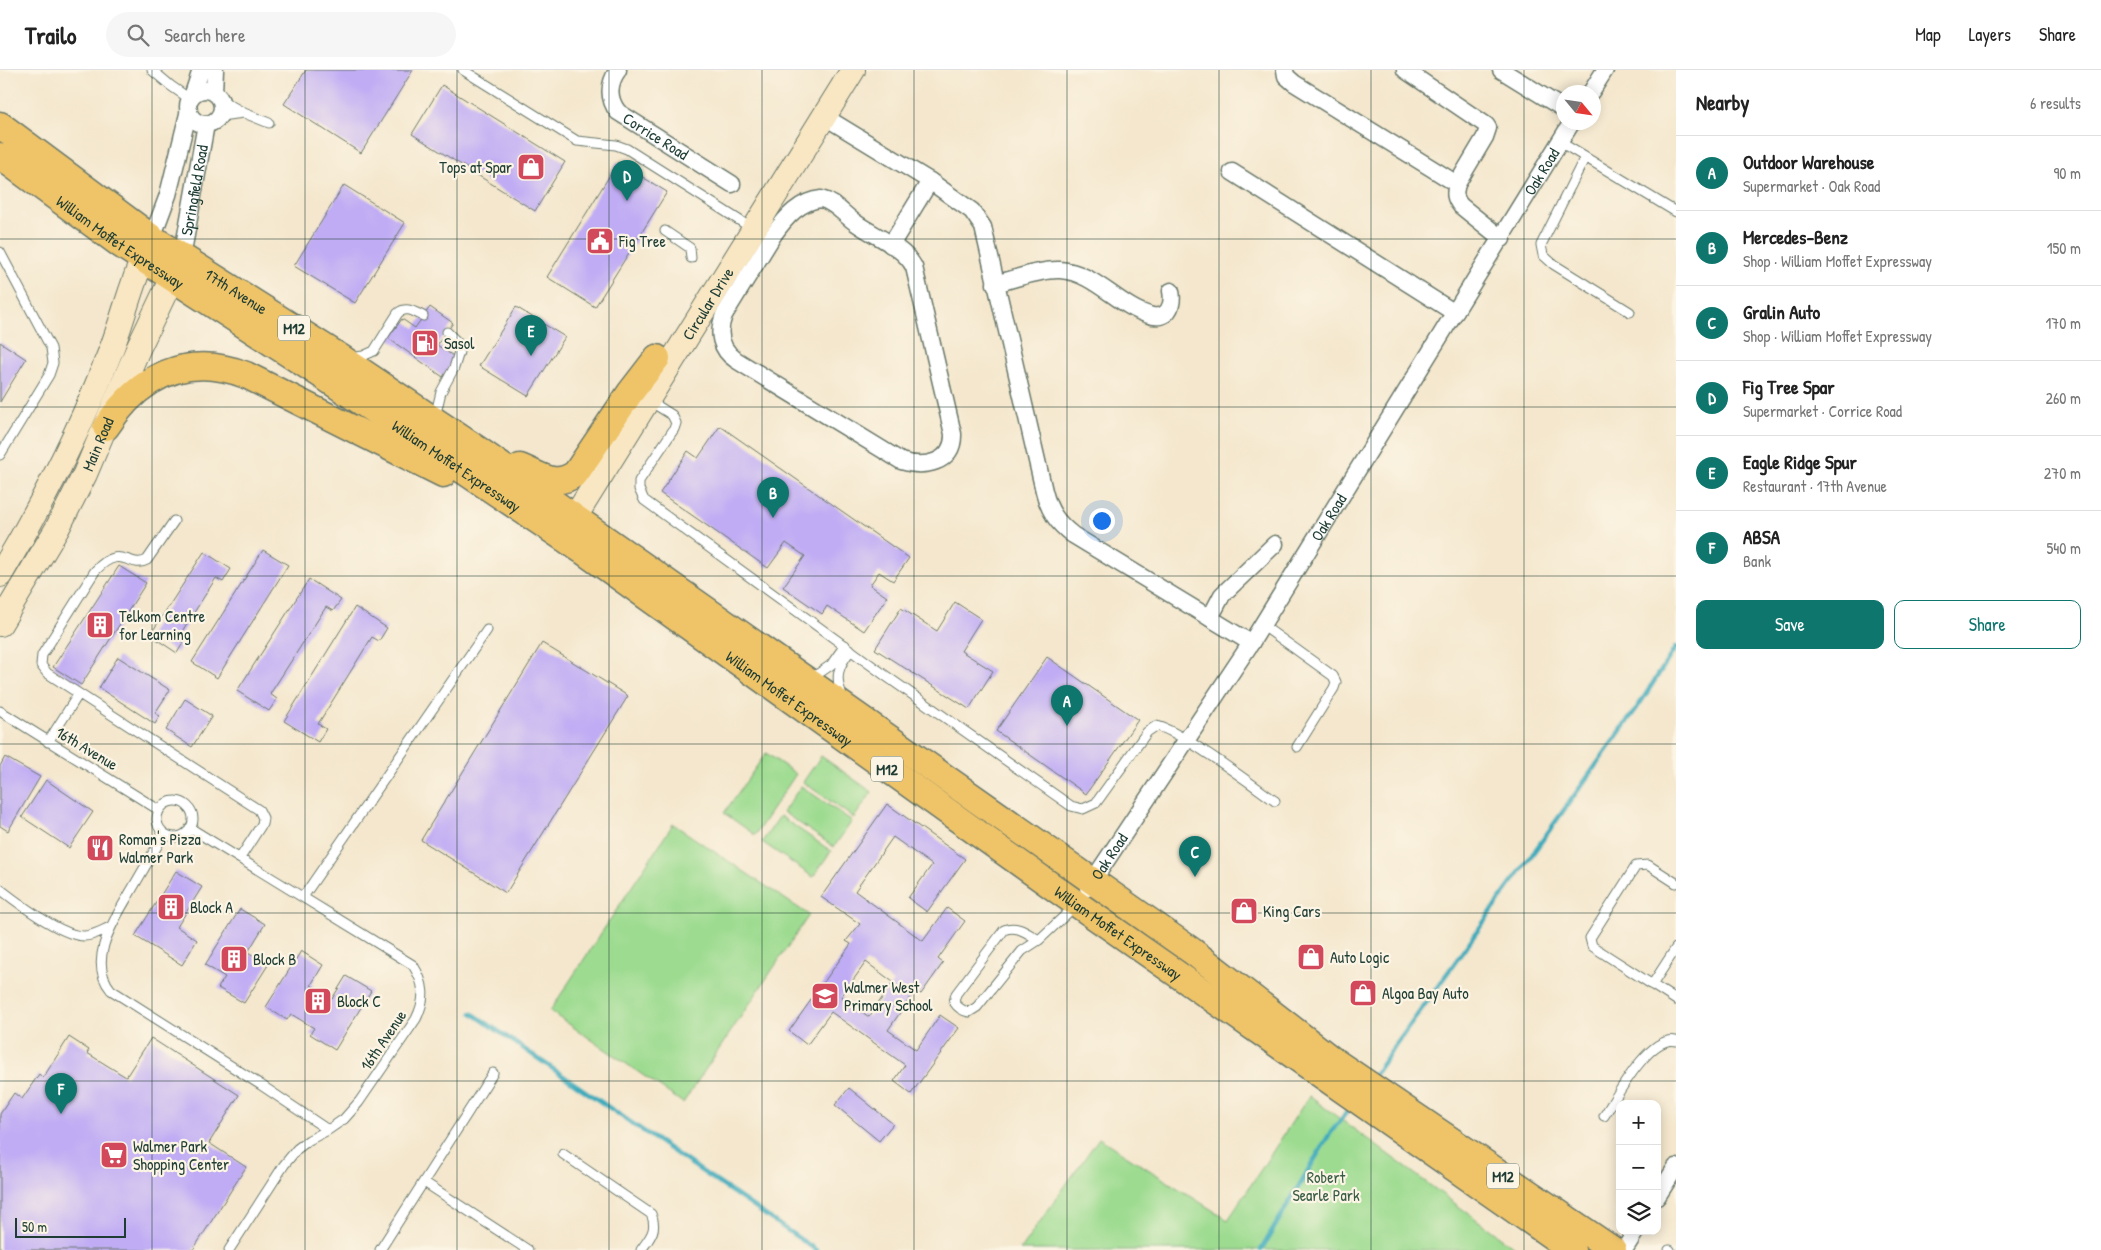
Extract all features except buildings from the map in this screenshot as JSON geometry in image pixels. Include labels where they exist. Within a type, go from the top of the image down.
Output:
[{"type":"main road","name":"17th Avenue","points":[[0,125],[147,248],[177,267],[343,359],[435,420],[488,457],[562,524]]},
{"type":"main road","name":"William Moffet Expressway","points":[[0,156],[147,248]]},
{"type":"main road","name":"William Moffet Expressway","points":[[177,267],[490,489],[562,524],[807,681],[1192,951],[1325,1066]]},
{"type":"main road","points":[[488,457],[509,463],[550,480],[559,482],[569,479],[582,466],[630,393],[657,358]]},
{"type":"main road","points":[[106,427],[128,399],[156,377],[182,369],[220,368],[246,376],[477,491],[490,489]]},
{"type":"main road","name":"William Moffet Expressway","points":[[562,524],[1077,904],[1386,1108],[1612,1250]]},
{"type":"main road","name":"William Moffet Expressway","points":[[1386,1108],[1572,1250]]},
{"type":"street","name":"Springfield Road","points":[[147,248],[168,195],[191,101],[201,70]]},
{"type":"street","name":"Springfield Road","points":[[177,267],[215,108],[215,70]]},
{"type":"street","name":"Corrice Road","points":[[618,70],[611,82],[610,91],[611,99],[618,112],[732,184]]},
{"type":"street","name":"Circular Drive","points":[[562,524],[648,400],[840,70]]},
{"type":"street","name":"Circular Drive","points":[[562,524],[657,358],[825,117],[853,70]]},
{"type":"street","points":[[1285,70],[1286,76],[1294,83],[1457,184]]},
{"type":"street","points":[[1405,70],[1488,128],[1485,137],[1457,184],[1455,193],[1456,200],[1502,238]]},
{"type":"street","points":[[1501,70],[1556,104]]},
{"type":"street","points":[[1595,85],[1605,70]]},
{"type":"street","points":[[203,90],[215,108],[195,120],[191,101],[203,90]]},
{"type":"street","points":[[825,117],[930,181],[964,205],[978,219],[986,236],[995,284],[1044,491],[1051,512],[1057,522],[1073,535],[1250,643]]},
{"type":"street","name":"Oak Road","points":[[1077,904],[1262,625],[1567,130]]},
{"type":"street","points":[[1232,172],[1455,313]]},
{"type":"street","points":[[891,245],[930,181]]},
{"type":"street","points":[[821,199],[832,203],[853,221],[891,245],[910,261],[914,267],[953,434],[953,442],[946,456],[931,464],[919,465],[901,461],[736,360],[725,351],[720,337],[724,315],[774,234],[790,215],[807,202],[821,199]]},
{"type":"street","name":"Main Road","points":[[0,575],[72,443],[112,348],[147,248]]},
{"type":"street","name":"Main Road","points":[[0,624],[57,529],[85,474],[138,349],[177,267]]},
{"type":"street","points":[[995,284],[1059,270],[1073,273],[1143,313],[1156,317],[1162,316],[1170,309],[1172,303],[1171,291]]},
{"type":"street","points":[[1210,618],[1222,595],[1275,544]]},
{"type":"street","points":[[1661,1191],[1676,1167]]},
{"type":"street","points":[[1624,1250],[1633,1235]]},
{"type":"lane","points":[[152,70],[191,101]]},
{"type":"lane","points":[[463,70],[577,141],[627,149],[748,226]]},
{"type":"lane","points":[[215,108],[244,113],[269,123]]},
{"type":"lane","points":[[215,108],[244,113]]},
{"type":"lane","points":[[1560,142],[1676,212]]},
{"type":"lane","points":[[1585,157],[1540,245],[1543,255],[1553,264],[1630,312]]},
{"type":"lane","points":[[665,231],[690,248],[691,258]]},
{"type":"lane","points":[[0,252],[51,348],[53,356],[49,375],[0,455]]},
{"type":"lane","points":[[343,359],[363,356],[374,351],[400,311],[406,309],[424,316]]},
{"type":"lane","points":[[435,420],[441,392],[454,368],[459,352],[458,345],[446,332]]},
{"type":"lane","points":[[648,400],[672,415],[676,423],[674,429],[639,481],[639,489],[644,500],[1063,800],[1080,809],[1090,807],[1099,800],[1151,728],[1163,728],[1186,741],[1275,801]]},
{"type":"lane","points":[[174,521],[151,555],[143,562],[116,557],[103,563],[95,571],[42,655],[41,661],[44,670],[78,695],[259,810],[263,818],[262,824],[240,858]]},
{"type":"lane","points":[[1262,625],[1333,676],[1336,682],[1297,747]]},
{"type":"lane","points":[[304,897],[487,630]]},
{"type":"lane","points":[[807,681],[831,665],[848,647]]},
{"type":"lane","points":[[848,647],[840,664],[837,677],[840,692],[849,711]]},
{"type":"lane","points":[[48,742],[78,695]]},
{"type":"lane","name":"16th Avenue","points":[[0,712],[159,810]]},
{"type":"lane","points":[[173,802],[184,804],[191,812],[192,817],[187,833],[176,838],[164,834],[158,826],[157,815],[159,810],[173,802]]},
{"type":"lane","name":"16th Avenue","points":[[190,828],[413,966],[420,977],[423,989],[422,1007],[411,1027],[359,1102],[344,1119],[309,1140],[298,1149],[284,1165],[229,1250]]},
{"type":"lane","points":[[164,834],[110,927],[101,968],[103,978],[111,990],[262,1085],[328,1130]]},
{"type":"lane","points":[[1676,883],[1648,865],[1636,866],[1590,938],[1592,946],[1676,1000]]},
{"type":"lane","points":[[0,889],[21,904],[73,934],[91,935],[110,927]]},
{"type":"lane","points":[[1039,940],[1017,928],[1004,930],[956,994],[954,1002],[956,1006],[966,1011],[973,1010],[1022,951],[1039,940],[1077,904]]},
{"type":"lane","points":[[1652,985],[1676,948]]},
{"type":"lane","points":[[1604,1116],[1650,1050],[1667,1040],[1676,1041]]},
{"type":"lane","points":[[380,1250],[492,1073]]},
{"type":"lane","points":[[563,1154],[651,1214],[655,1225],[654,1231],[641,1250]]},
{"type":"lane","points":[[424,1182],[528,1250]]},
{"type":"green space","points":[[766,753],[796,774],[755,835],[724,813]]},
{"type":"green space","points":[[821,756],[872,792],[854,818],[803,782]]},
{"type":"green space","points":[[801,786],[852,821],[834,847],[783,812]]},
{"type":"green space","points":[[780,816],[831,851],[813,877],[762,842]]},
{"type":"green space","points":[[673,824],[809,915],[683,1103],[550,1011]]},
{"type":"green space","name":"Robert Searle Park","points":[[1309,1096],[1518,1250],[1020,1250],[1099,1138],[1228,1220]]},
{"type":"waterway","points":[[1373,1077],[1639,705],[1676,647]]},
{"type":"waterway","points":[[472,1013],[816,1250]]},
{"type":"waterway","points":[[1261,1250],[1329,1135],[1352,1105]]},
{"type":"place","name":"Tops at Spar","points":[[531,167]]},
{"type":"place","name":"Fig Tree Spar","points":[[627,201]]},
{"type":"place","name":"Fig Tree","points":[[600,241]]},
{"type":"place","name":"Sasol","points":[[425,343]]},
{"type":"place","name":"Eagle Ridge Spur","points":[[531,356]]},
{"type":"place","name":"Mercedes-Benz","points":[[773,518]]},
{"type":"place","name":"Telkom Centre for Learning","points":[[100,625]]},
{"type":"place","name":"Outdoor Warehouse","points":[[1067,726]]},
{"type":"place","name":"Roman's Pizza Walmer Park","points":[[100,848]]},
{"type":"place","name":"Gralin Auto","points":[[1195,877]]},
{"type":"place","name":"Block A","points":[[171,907]]},
{"type":"place","name":"King Cars","points":[[1244,911]]},
{"type":"place","name":"Auto Logic","points":[[1311,957]]},
{"type":"place","name":"Block B","points":[[234,959]]},
{"type":"place","name":"Algoa Bay Auto","points":[[1363,993]]},
{"type":"place","name":"Walmer West Primary School","points":[[825,996]]},
{"type":"place","name":"Block C","points":[[318,1001]]},
{"type":"place","name":"ABSA","points":[[61,1114]]},
{"type":"place","name":"Walmer Park Shopping Center","points":[[114,1155]]}]
